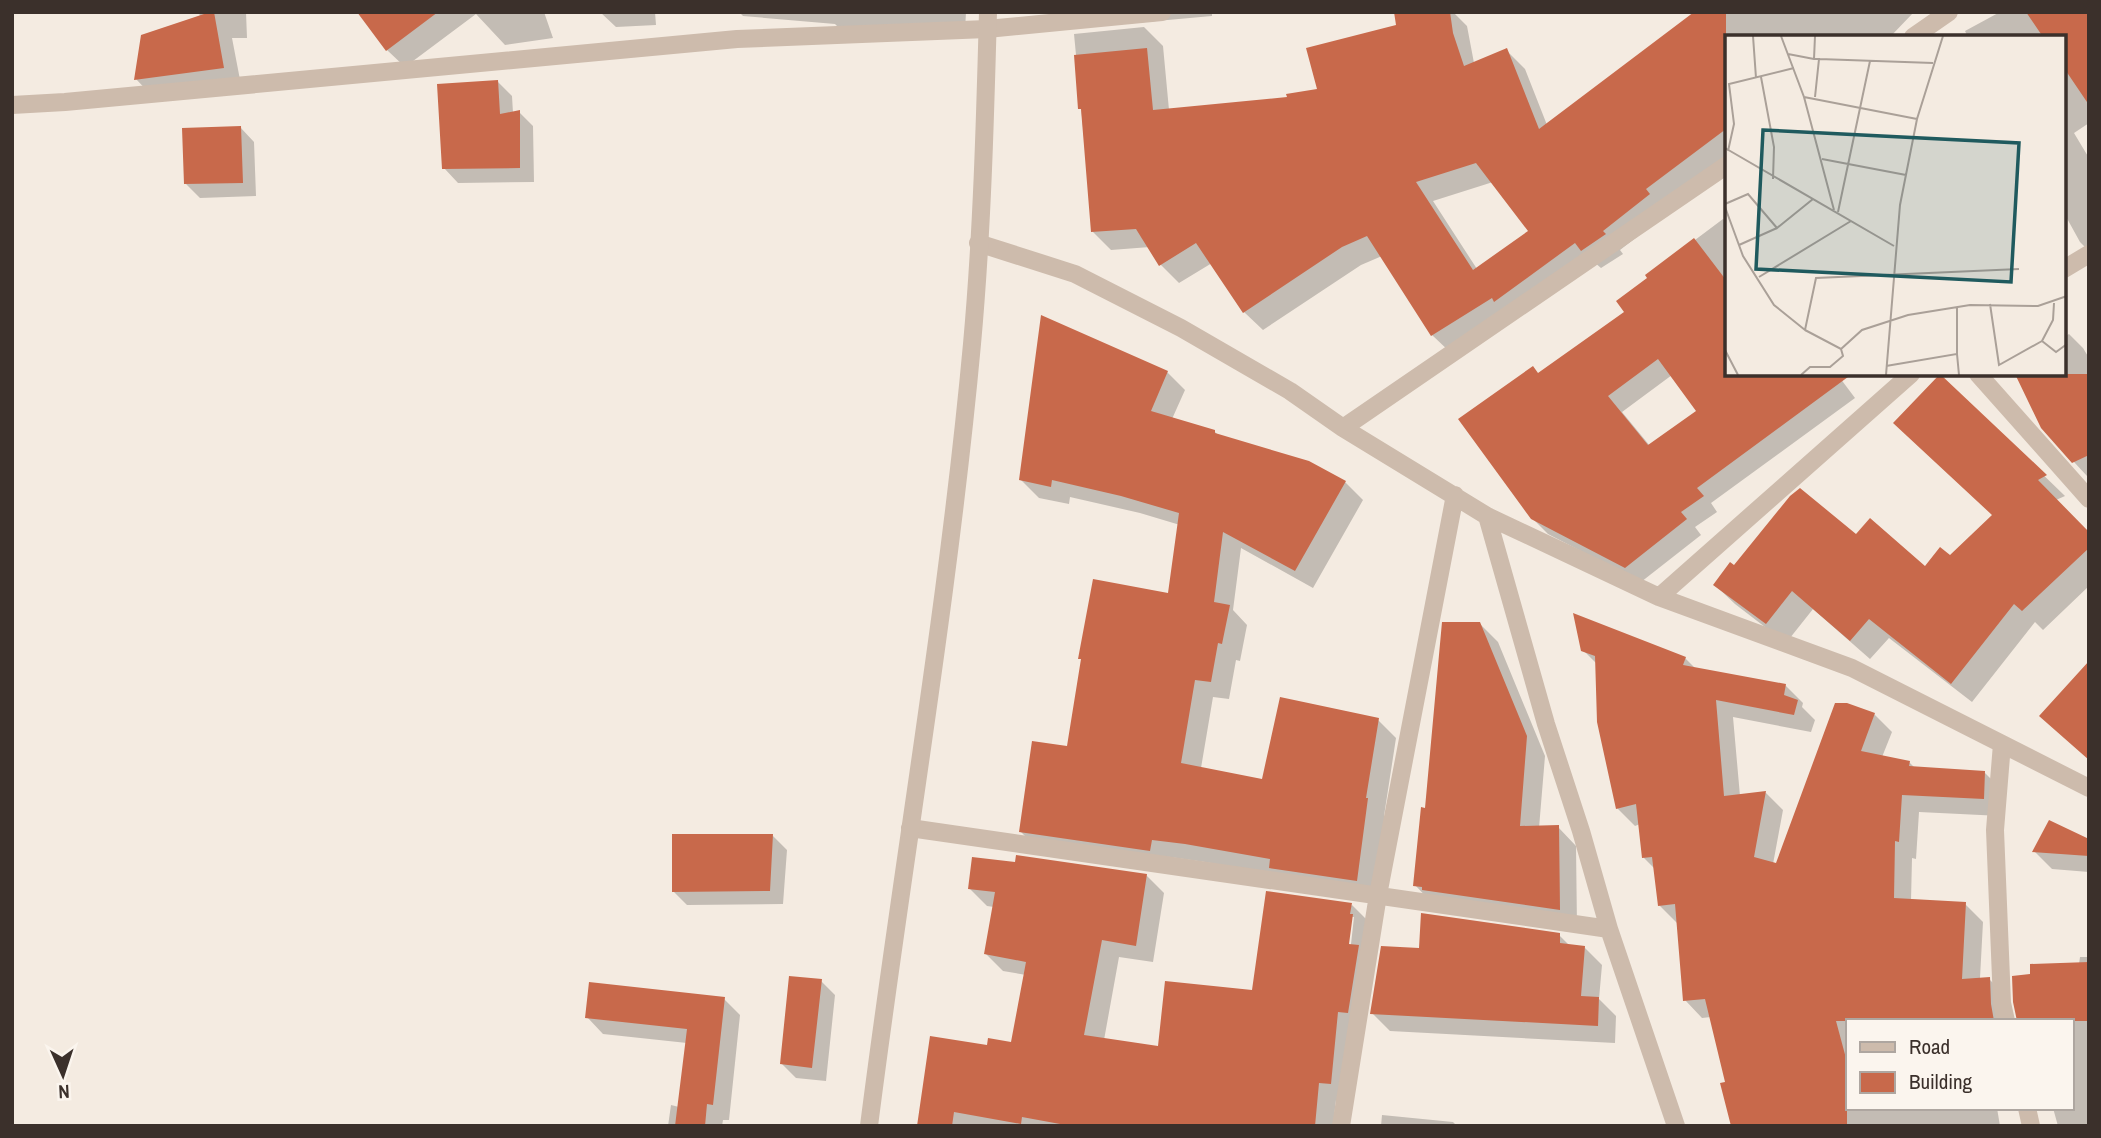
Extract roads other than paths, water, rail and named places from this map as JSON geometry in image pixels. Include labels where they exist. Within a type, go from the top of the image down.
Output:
[{"type":"street","points":[[12,105],[737,39],[1162,12]]},
{"type":"street","points":[[1916,35],[1949,12]]},
{"type":"street","points":[[869,1126],[945,586],[972,344],[984,149],[988,21]]},
{"type":"street","points":[[1343,428],[1725,166]]},
{"type":"street","points":[[978,243],[1075,274],[1181,328],[1290,391],[1343,428],[1487,516],[1659,597],[1852,668],[2089,788]]},
{"type":"street","points":[[2066,268],[2089,254]]},
{"type":"street","points":[[1659,597],[1909,376]]},
{"type":"street","points":[[1980,376],[2089,499]]},
{"type":"street","points":[[1341,1126],[1378,895],[1455,495]]},
{"type":"street","points":[[1487,516],[1546,724],[1609,929],[1676,1126]]},
{"type":"street","points":[[2002,744],[1995,830],[2002,1003],[2006,1019]]},
{"type":"street","points":[[910,828],[1609,929]]}]
